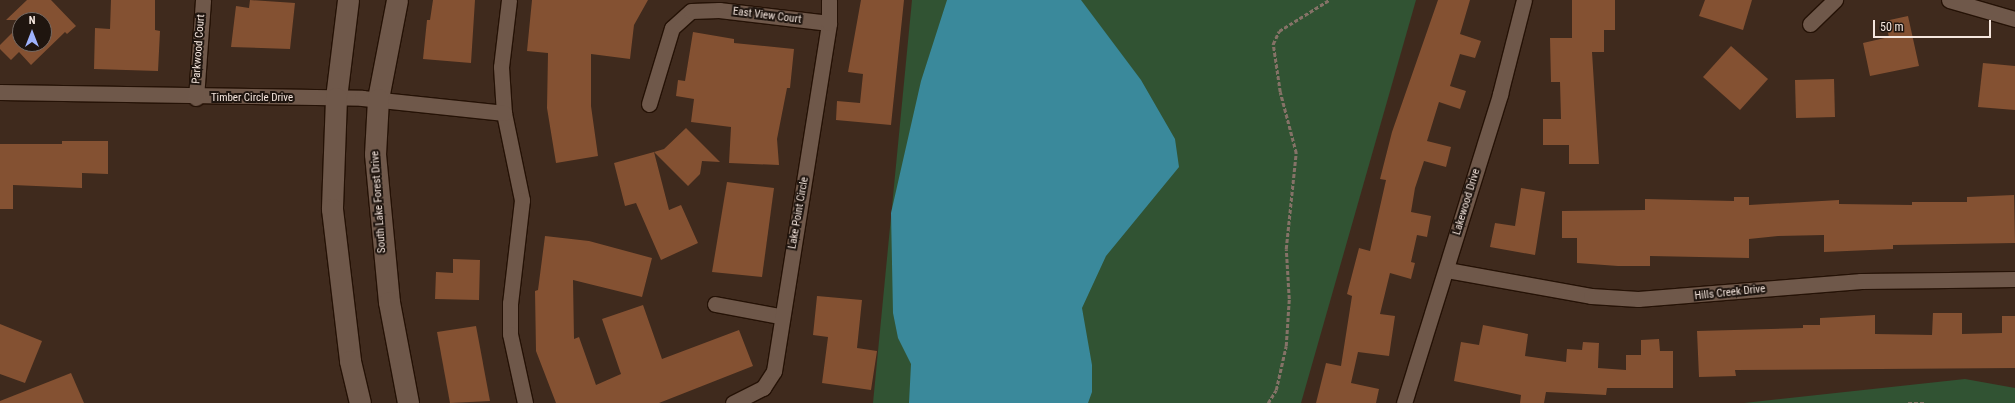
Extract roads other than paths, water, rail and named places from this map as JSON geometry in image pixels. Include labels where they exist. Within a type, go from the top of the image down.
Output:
[{"type":"main road","points":[[348,0],[336,98],[334,231],[350,362],[360,403]]},
{"type":"main road","name":"South Lake Forest Drive","points":[[397,0],[378,99],[375,135],[380,231],[398,361],[408,403]]},
{"type":"street","name":"Parkwood Court","points":[[196,98],[204,0]]},
{"type":"street","points":[[509,0],[501,67],[504,113],[522,200],[510,303],[510,334],[525,403]]},
{"type":"street","name":"Lake Point Circle","points":[[732,403],[770,381],[829,24],[829,0]]},
{"type":"street","name":"Lakewood Drive","points":[[1404,403],[1447,270],[1500,94],[1524,0]]},
{"type":"street","points":[[1810,24],[1835,0]]},
{"type":"street","points":[[1950,0],[2015,19]]},
{"type":"street","name":"East View Court","points":[[649,104],[672,28],[691,11],[719,10],[829,24]]},
{"type":"street","name":"Timber Circle Drive","points":[[0,92],[196,98],[378,99],[504,113]]},
{"type":"street","name":"Hills Creek Drive","points":[[1447,270],[1591,296],[1638,299],[1861,281],[2015,279]]},
{"type":"street","points":[[715,304],[780,316]]},
{"type":"water","points":[[947,0],[1081,0],[1141,80],[1175,139],[1179,167],[1106,256],[1082,308],[1092,365],[1092,392],[1088,403],[909,403],[911,364],[898,338],[893,313],[891,213],[921,81]]}]
